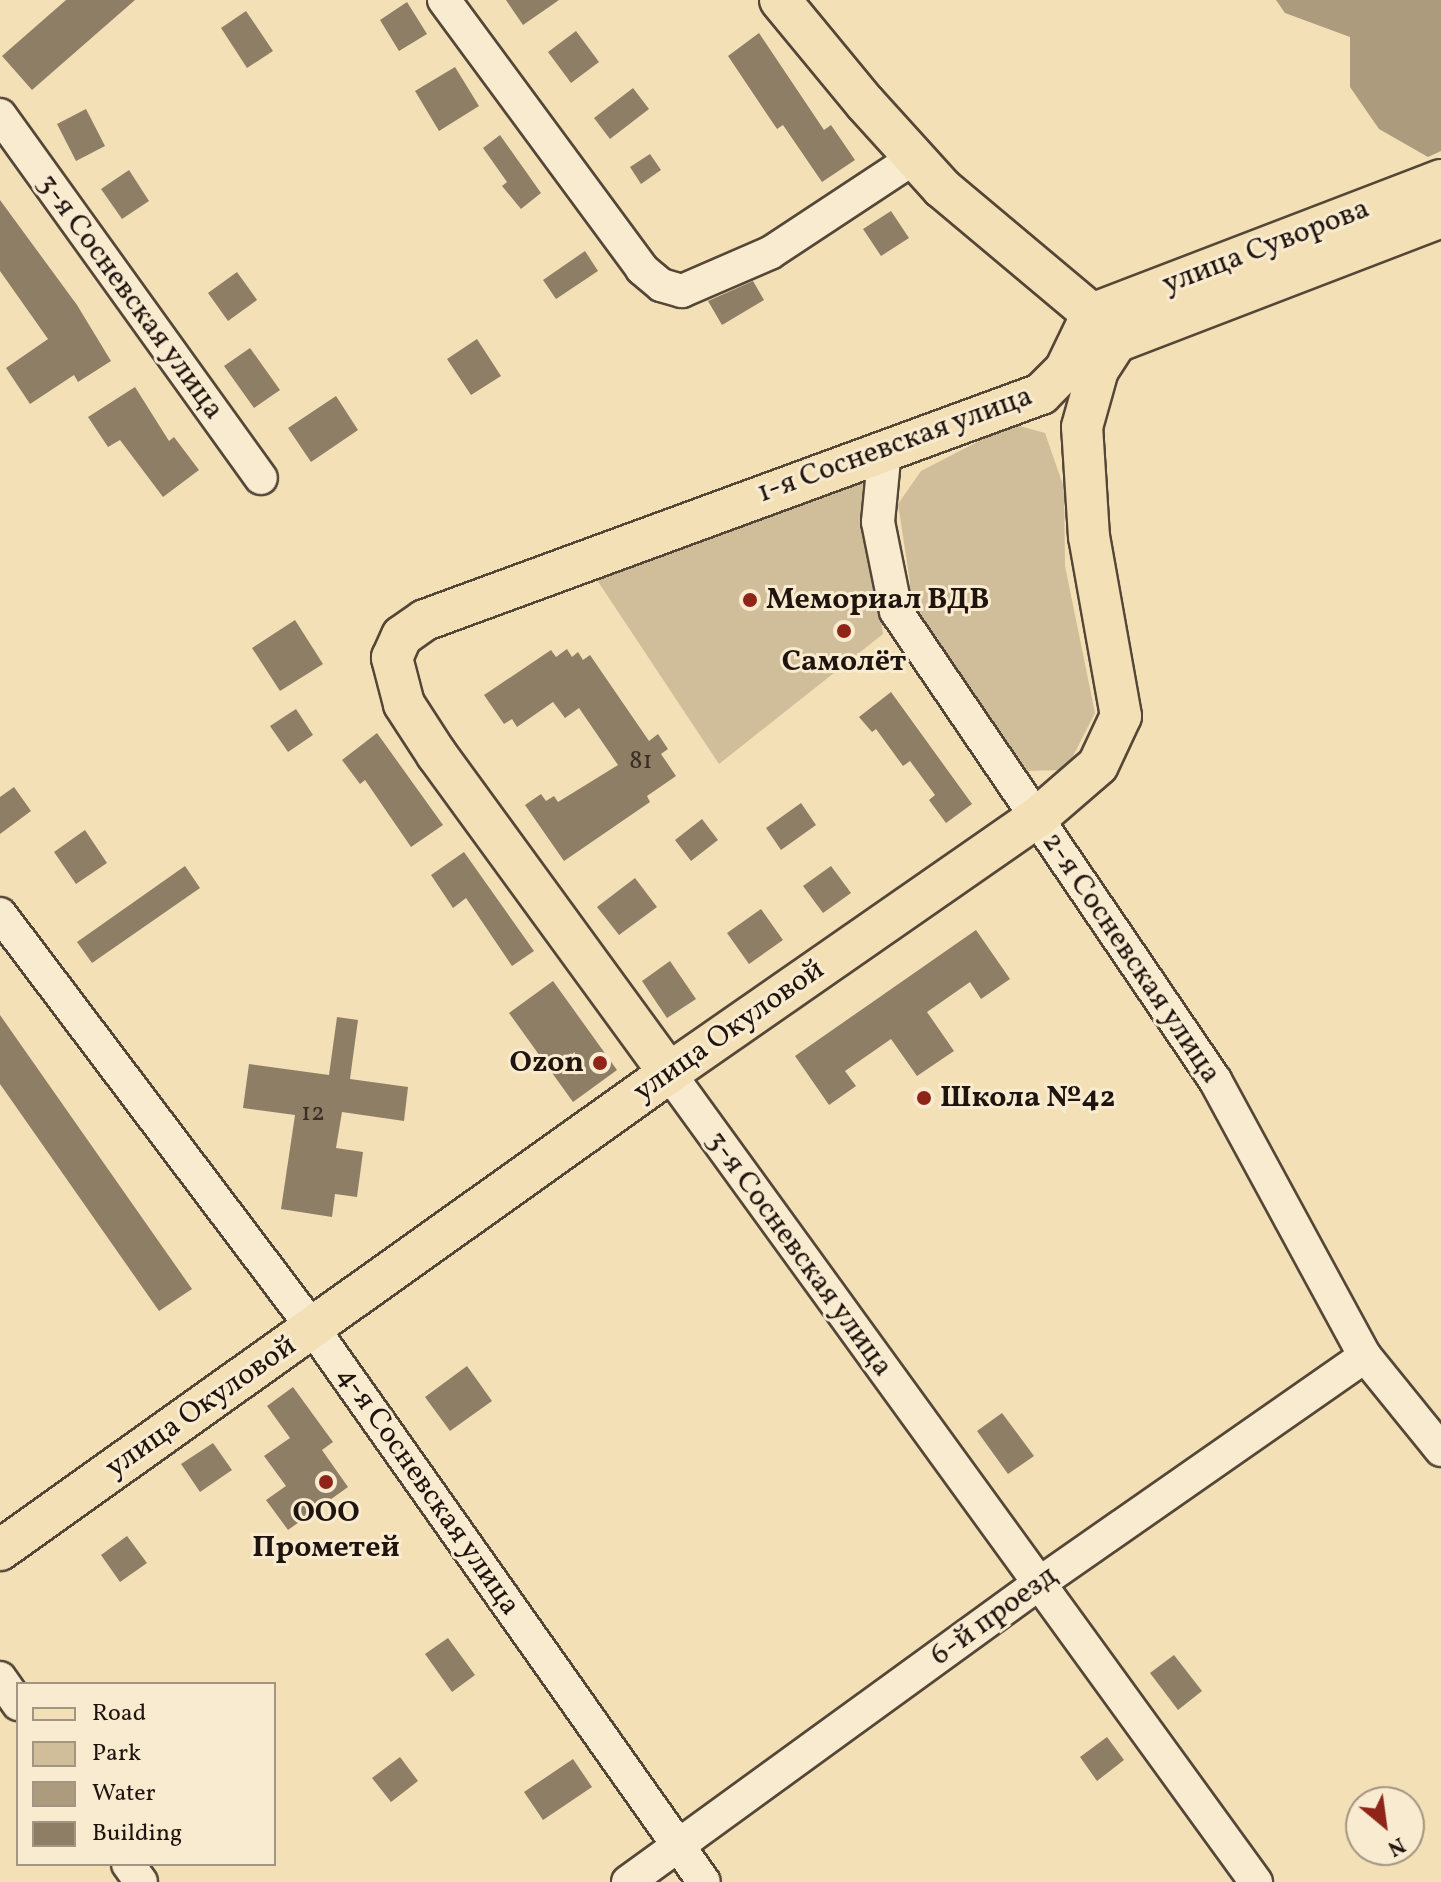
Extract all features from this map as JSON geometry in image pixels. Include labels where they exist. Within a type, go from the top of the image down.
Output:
[{"type":"main road","points":[[780,0],[914,158],[981,223],[1104,328]]},
{"type":"main road","name":"улица Суворова","points":[[1104,328],[1362,229],[1441,180]]},
{"type":"main road","name":"улица Суворова","points":[[1362,229],[1441,217]]},
{"type":"main road","name":"1-я Сосневская улица","points":[[425,620],[1041,394],[1104,328]]},
{"type":"main road","name":"улица Окуловой","points":[[0,1550],[669,1073],[1038,817],[1098,765],[1121,716],[1089,537],[1082,451],[1086,404],[1098,370],[1104,328]]},
{"type":"main road","name":"3-я Сосневская улица","points":[[425,620],[402,636],[392,658],[404,704],[437,755],[669,1073]]},
{"type":"street","points":[[444,0],[642,269],[661,285],[682,291],[770,253],[914,158]]},
{"type":"street","name":"3-я Сосневская улица","points":[[0,115],[261,478]]},
{"type":"street","name":"2-я Сосневская улица","points":[[885,449],[878,522],[896,611],[1215,1080],[1365,1356],[1441,1450]]},
{"type":"street","name":"4-я Сосневская улица","points":[[0,914],[312,1327],[704,1882]]},
{"type":"street","name":"3-я Сосневская улица","points":[[669,1073],[1037,1585],[1256,1882]]},
{"type":"street","name":"6-й проезд","points":[[628,1882],[1037,1585],[1365,1356]]},
{"type":"street","points":[[0,1678],[16,1701]]},
{"type":"green space","points":[[1012,424],[1045,433],[1064,488],[1065,566],[1095,713],[1066,770],[1023,771],[997,746],[968,685],[909,605],[910,582],[898,504],[921,471]]},
{"type":"green space","points":[[865,479],[883,634],[719,764],[595,577]]},
{"type":"water","points":[[1276,0],[1441,0],[1441,151],[1428,157],[1379,129],[1350,87],[1350,37],[1285,13]]},
{"type":"building","points":[[66,0],[135,0],[32,90],[2,56]]},
{"type":"building","points":[[506,0],[559,0],[523,25]]},
{"type":"building","points":[[407,2],[427,34],[399,51],[380,20]]},
{"type":"building","points":[[246,11],[273,51],[247,68],[221,28]]},
{"type":"building","points":[[576,31],[599,62],[571,83],[548,52]]},
{"type":"building","points":[[759,33],[824,130],[831,125],[855,160],[822,182],[783,125],[777,129],[728,56]]},
{"type":"building","points":[[455,67],[479,106],[439,131],[415,91]]},
{"type":"building","points":[[633,88],[649,109],[610,139],[594,118]]},
{"type":"building","points":[[86,109],[105,146],[76,161],[57,124]]},
{"type":"building","points":[[500,135],[541,193],[521,209],[502,186],[507,182],[483,148]]},
{"type":"building","points":[[650,154],[661,170],[641,184],[630,167]]},
{"type":"building","points":[[129,170],[149,201],[122,219],[101,189]]},
{"type":"building","points":[[0,200],[77,305],[111,361],[78,382],[74,375],[30,404],[6,368],[48,339],[0,271]]},
{"type":"building","points":[[891,211],[909,238],[881,256],[863,229]]},
{"type":"building","points":[[585,251],[598,271],[556,299],[543,280]]},
{"type":"building","points":[[237,272],[257,300],[228,321],[208,293]]},
{"type":"building","points":[[753,281],[764,300],[722,325],[708,301]]},
{"type":"building","points":[[477,339],[501,376],[471,395],[447,359]]},
{"type":"building","points":[[250,348],[280,390],[254,408],[224,366]]},
{"type":"building","points":[[135,387],[169,441],[174,437],[199,470],[163,497],[120,440],[108,447],[88,417]]},
{"type":"building","points":[[336,396],[358,430],[311,462],[288,428]]},
{"type":"building","points":[[295,620],[323,664],[280,691],[252,648]]},
{"type":"building","points":[[567,649],[572,657],[578,652],[583,660],[590,655],[649,741],[658,734],[668,749],[661,754],[676,776],[647,796],[650,802],[564,861],[525,805],[541,794],[546,801],[554,796],[558,802],[618,765],[579,708],[565,718],[553,702],[517,727],[512,719],[504,724],[484,695],[551,650],[556,657]]},
{"type":"building","points":[[891,692],[972,804],[946,823],[929,800],[935,795],[910,761],[903,766],[876,729],[872,732],[859,717]]},
{"type":"building","points":[[296,709],[313,735],[288,752],[270,726]]},
{"type":"building","points":[[377,733],[443,825],[411,847],[365,780],[360,784],[342,760]]},
{"type":"building","points":[[14,787],[31,811],[0,834],[0,797]]},
{"type":"building","points":[[801,803],[816,825],[781,850],[766,828]]},
{"type":"building","points":[[702,819],[718,840],[691,861],[675,840]]},
{"type":"building","points":[[85,830],[107,863],[76,884],[54,852]]},
{"type":"building","points":[[464,852],[534,951],[512,966],[466,898],[453,908],[431,875]]},
{"type":"building","points":[[185,866],[200,888],[92,963],[77,942]]},
{"type":"building","points":[[831,866],[851,893],[823,913],[803,886]]},
{"type":"building","points":[[635,878],[657,907],[619,935],[597,907]]},
{"type":"building","points":[[761,909],[783,940],[749,964],[727,933]]},
{"type":"building","points":[[976,930],[1010,979],[981,999],[970,982],[927,1012],[954,1051],[917,1076],[891,1039],[845,1071],[856,1086],[829,1105],[795,1056]]},
{"type":"building","points":[[670,961],[696,999],[667,1018],[642,981]]},
{"type":"building","points":[[553,981],[617,1070],[573,1102],[509,1013]]},
{"type":"building","points":[[0,1015],[192,1289],[159,1311],[0,1084]]},
{"type":"building","points":[[337,1017],[358,1020],[350,1079],[408,1087],[404,1121],[342,1112],[336,1148],[363,1152],[357,1197],[335,1194],[332,1217],[281,1209],[295,1115],[243,1108],[249,1064],[329,1075]]},
{"type":"building","points":[[467,1366],[492,1401],[450,1431],[425,1397]]},
{"type":"building","points":[[293,1387],[333,1442],[322,1450],[348,1487],[288,1530],[266,1500],[286,1486],[264,1456],[290,1438],[267,1406]]},
{"type":"building","points":[[1002,1413],[1034,1456],[1008,1474],[977,1431]]},
{"type":"building","points":[[213,1443],[232,1470],[200,1492],[181,1464]]},
{"type":"building","points":[[127,1536],[147,1563],[120,1582],[101,1555]]},
{"type":"building","points":[[448,1638],[475,1675],[452,1692],[425,1654]]},
{"type":"building","points":[[1174,1655],[1202,1691],[1178,1710],[1150,1673]]},
{"type":"building","points":[[1107,1737],[1124,1760],[1097,1781],[1080,1757]]},
{"type":"building","points":[[400,1757],[418,1781],[391,1802],[372,1778]]},
{"type":"building","points":[[573,1759],[592,1787],[543,1820],[524,1792]]},
{"type":"place","name":"Мемориал ВДВ","points":[[750,600]]},
{"type":"place","name":"Самолёт","points":[[844,631]]},
{"type":"place","name":"Ozon","points":[[600,1063]]},
{"type":"place","name":"Школа №42","points":[[924,1098]]},
{"type":"place","name":"ООО Прометей","points":[[326,1482]]}]
